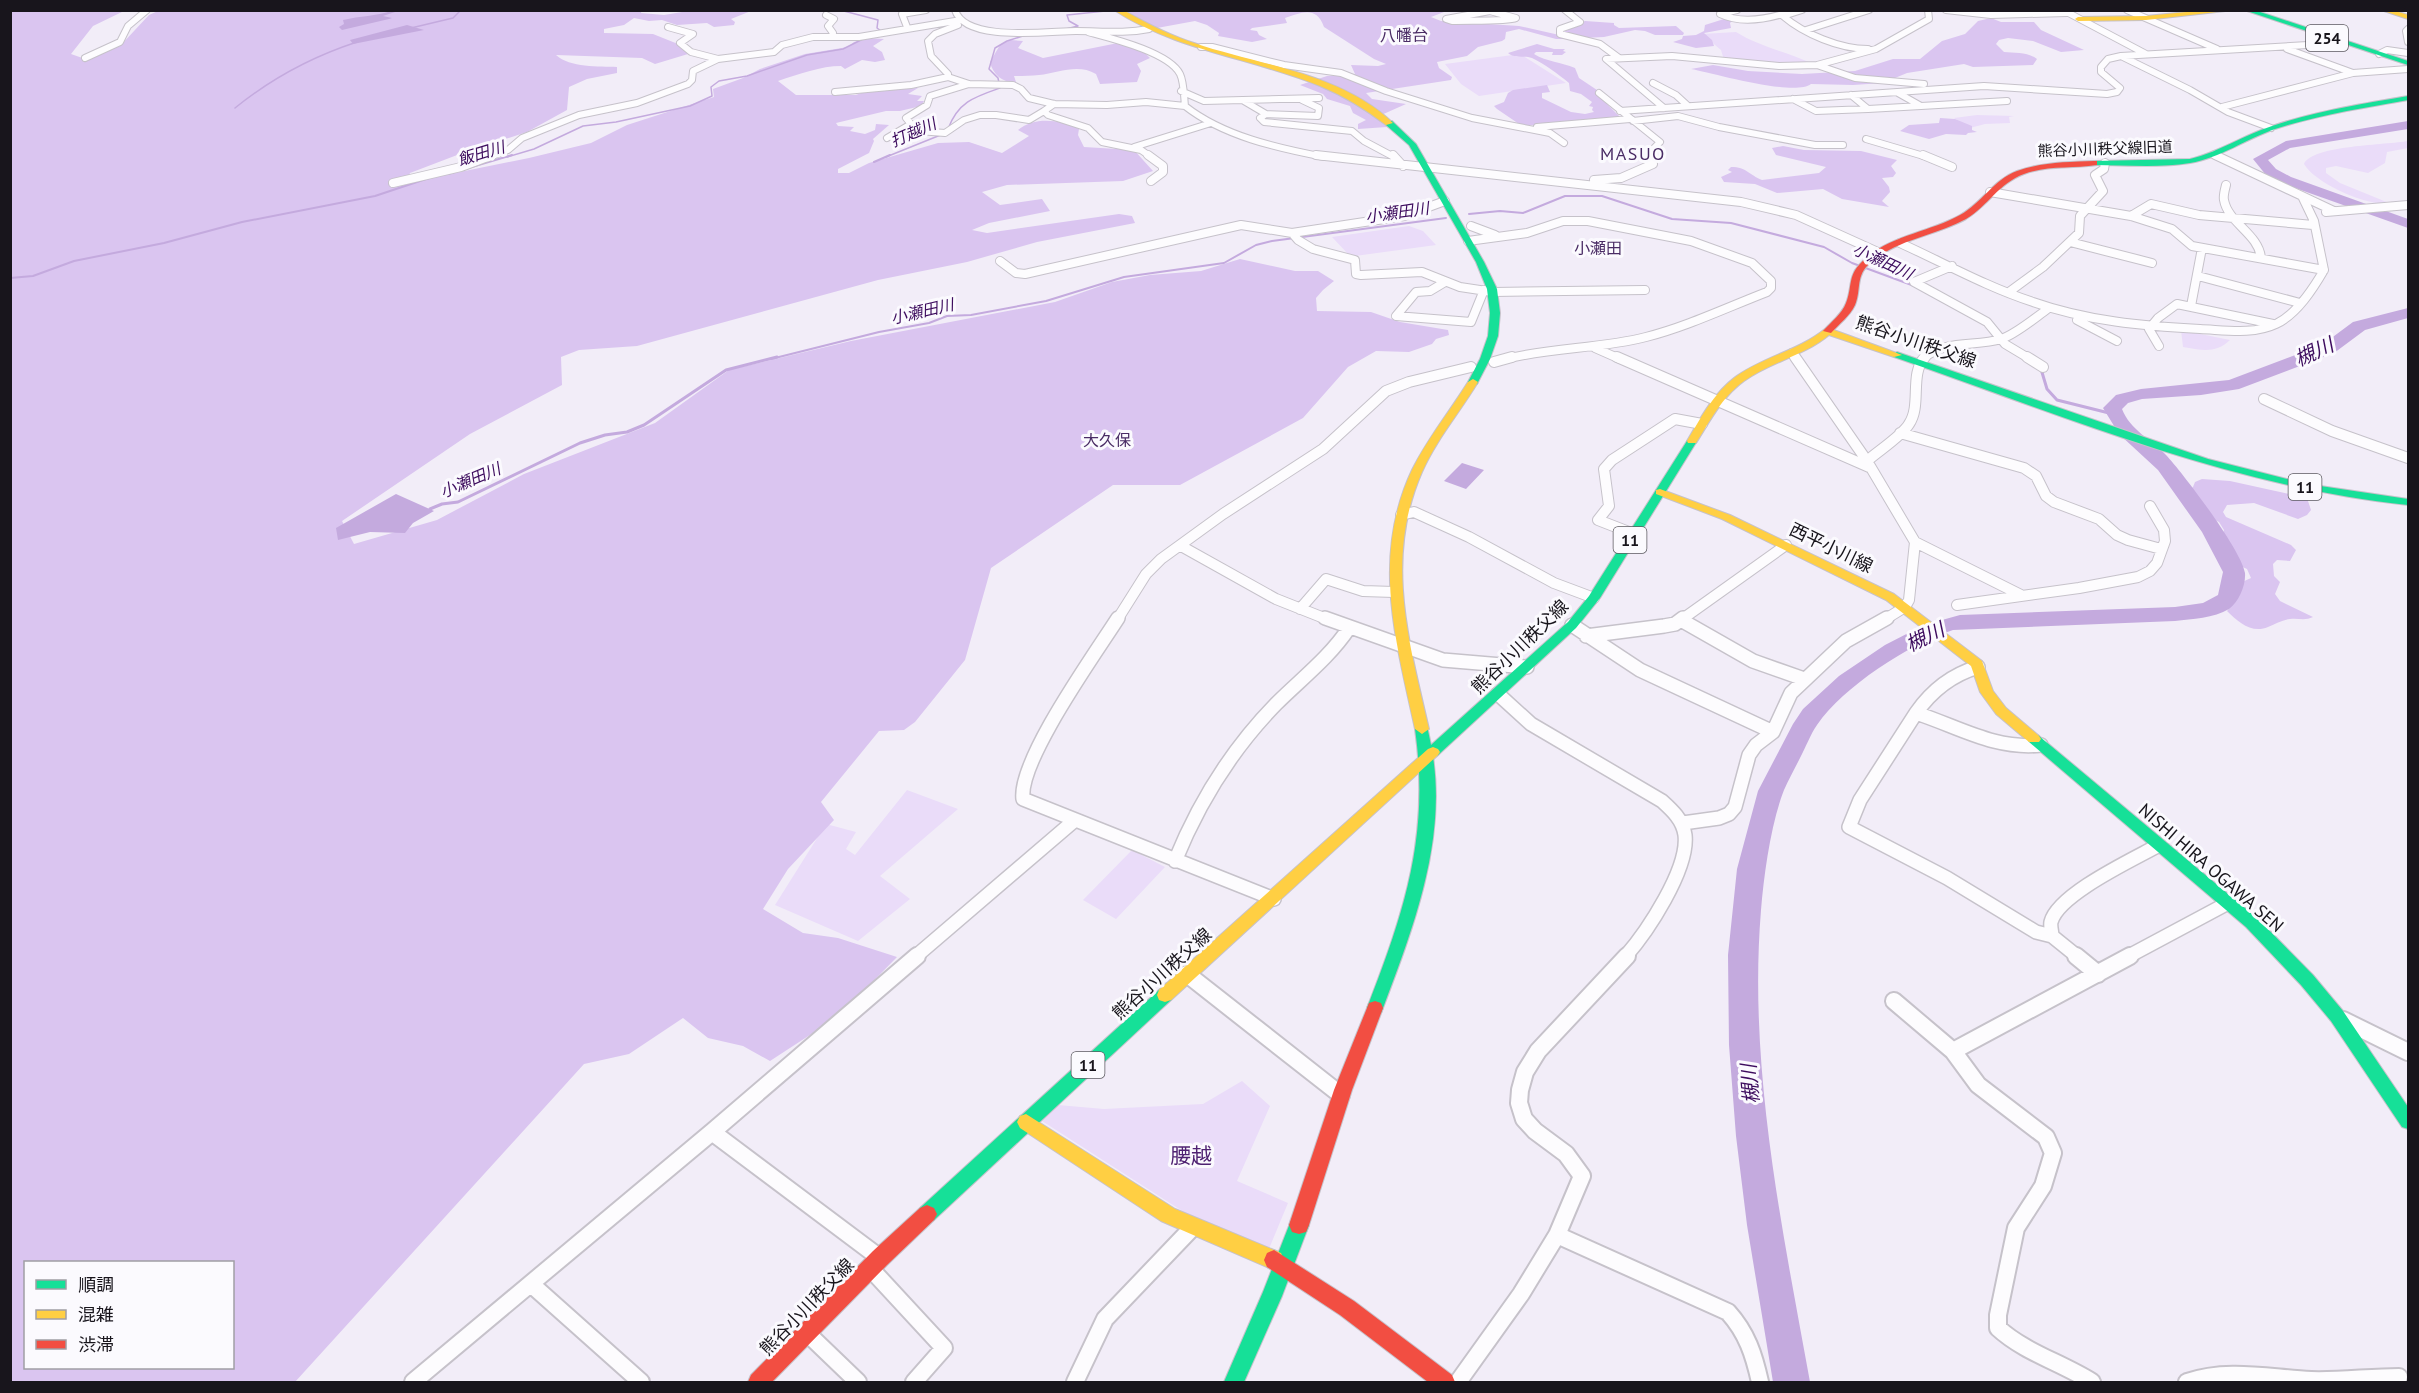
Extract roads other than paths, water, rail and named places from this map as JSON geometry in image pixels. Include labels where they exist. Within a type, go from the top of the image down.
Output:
[{"type":"main road","points":[[1117,10],[1149,28],[1320,85],[1367,106],[1399,129],[1412,144],[1481,260],[1495,314],[1486,354],[1479,372],[1420,463],[1405,495],[1394,553],[1394,592],[1403,647],[1428,757],[1428,832],[1420,877],[1409,914],[1341,1095],[1285,1266],[1234,1383]]},
{"type":"main road","points":[[2069,14],[2146,18],[2231,10]]},
{"type":"main road","name":"254","points":[[2247,10],[2342,43],[2409,63]]},
{"type":"main road","points":[[2384,10],[2409,16]]},
{"type":"main road","name":"熊谷小川秩父線旧道","points":[[1828,331],[1849,306],[1855,274],[1863,264],[1880,252],[1977,209],[2002,179],[2033,168],[2105,163],[2181,163],[2214,155],[2236,141],[2271,128],[2334,110],[2405,100]]},
{"type":"main road","name":"熊谷小川秩父線","points":[[758,1383],[875,1263],[1026,1122],[1187,974],[1274,899],[1572,625],[1594,597],[1716,402],[1730,385],[1745,375],[1819,340],[1828,331],[2204,461],[2307,487],[2409,502]]},
{"type":"main road","name":"西平小川線","points":[[1660,492],[1711,510],[1890,597],[1909,609],[1975,664]]},
{"type":"main road","name":"NISHI HIRA OGAWA SEN","points":[[1975,664],[1992,699],[2041,745],[2252,923],[2288,960],[2337,1016],[2409,1121]]},
{"type":"main road","points":[[1026,1122],[1168,1215],[1192,1228],[1285,1266],[1348,1309],[1445,1383]]},
{"type":"street","points":[[85,58],[117,44],[128,26],[147,10]]},
{"type":"street","points":[[907,27],[902,14],[926,10]]},
{"type":"street","points":[[955,10],[963,21]]},
{"type":"street","points":[[1565,10],[1580,22],[1560,29],[1560,34],[1600,44],[1619,57]]},
{"type":"street","points":[[1737,10],[1720,14],[1725,18],[1773,18],[1795,10]]},
{"type":"street","points":[[1802,10],[1783,16],[1790,23],[1860,50],[1876,48]]},
{"type":"street","points":[[1806,30],[1869,10]]},
{"type":"street","points":[[1664,108],[1647,97],[1606,58],[1672,56],[1779,66],[1817,65],[1876,48],[1923,24],[1929,19],[1928,10]]},
{"type":"street","points":[[1946,10],[1991,15],[2069,14],[2147,55]]},
{"type":"street","points":[[2127,10],[2222,51]]},
{"type":"street","points":[[1491,11],[1516,18],[1510,21],[1495,19],[1452,21],[1446,19],[1467,12],[1491,11]]},
{"type":"street","points":[[826,15],[834,19],[828,26],[833,33],[832,36]]},
{"type":"street","points":[[948,77],[948,74],[931,56],[928,39],[963,21]]},
{"type":"street","points":[[393,183],[461,166],[508,150],[522,138],[579,115],[638,103],[688,84],[692,80],[693,71],[718,59],[774,52],[777,47],[789,43],[832,36],[859,37],[907,27],[963,21],[1012,35],[1131,33],[1149,28]]},
{"type":"street","points":[[668,27],[693,34],[680,43],[691,52],[718,59]]},
{"type":"street","points":[[843,37],[849,28]]},
{"type":"street","points":[[2409,28],[2406,31],[2409,42]]},
{"type":"street","points":[[1088,32],[1138,45],[1165,61],[1180,74],[1185,106]]},
{"type":"street","points":[[1620,111],[1974,86],[2034,87],[2091,94],[2112,93],[2120,90],[2120,86],[2101,72],[2101,67],[2108,59],[2121,56],[2342,43]]},
{"type":"street","points":[[2283,47],[2352,73]]},
{"type":"street","points":[[2379,54],[2387,50],[2409,53]]},
{"type":"street","points":[[1227,53],[1291,67],[1341,74],[1472,118],[1550,133],[1564,143]]},
{"type":"street","points":[[2121,56],[2239,117],[2271,128]]},
{"type":"street","points":[[1817,65],[1847,77],[1957,88]]},
{"type":"street","points":[[2222,107],[2352,73],[2409,69]]},
{"type":"street","points":[[835,92],[911,85],[948,77],[969,84],[1013,85],[1021,88],[1029,98],[1054,104],[1107,105],[1146,102],[1185,106],[1211,123],[1314,156],[1760,205],[1796,214],[1880,252]]},
{"type":"street","points":[[887,138],[910,124],[906,118],[927,105],[930,96],[969,84]]},
{"type":"street","points":[[1639,87],[1655,85],[1674,93],[1688,106]]},
{"type":"street","points":[[1793,99],[1816,111],[2007,101],[1974,86]]},
{"type":"street","points":[[1181,91],[1204,101],[1319,98]]},
{"type":"street","points":[[1896,92],[1921,106]]},
{"type":"street","points":[[1560,182],[1621,178],[1653,164],[1650,152],[1660,142],[1599,93]]},
{"type":"street","points":[[1851,95],[1868,109]]},
{"type":"street","points":[[1244,101],[1266,114],[1318,116],[1318,108],[1300,99]]},
{"type":"street","points":[[1274,100],[1304,117]]},
{"type":"street","points":[[918,131],[945,133],[954,125],[975,115],[994,114],[1029,120],[1054,104]]},
{"type":"street","points":[[1044,111],[1055,119],[1088,128],[1102,142],[1134,147],[1163,166],[1163,172],[1151,181]]},
{"type":"street","points":[[1266,114],[1260,119],[1272,124],[1352,131],[1359,140],[1399,159],[1403,165]]},
{"type":"street","points":[[1520,128],[1678,116],[1719,127],[1815,145],[1843,145]]},
{"type":"street","points":[[1134,147],[1211,123]]},
{"type":"street","points":[[1866,139],[1914,152],[1952,167]]},
{"type":"street","points":[[2214,155],[2242,166],[2303,198],[2334,211]]},
{"type":"street","points":[[2009,292],[2043,267],[2079,233],[2080,216],[2103,191],[2095,175],[2104,169],[2105,163]]},
{"type":"street","points":[[2226,185],[2223,196],[2233,216],[2260,249],[2261,258]]},
{"type":"street","points":[[1990,192],[2131,216],[2164,225],[2172,229],[2185,242],[2202,248],[2324,270]]},
{"type":"street","points":[[1900,243],[2009,292],[2067,313],[2120,323],[2239,331],[2277,324],[2286,319],[2324,270],[2313,225],[2313,213],[2303,198]]},
{"type":"street","points":[[1000,261],[1016,273],[1025,274],[1241,225],[1292,233],[1404,216],[1445,201]]},
{"type":"street","points":[[2131,216],[2151,204],[2199,215],[2233,216],[2313,225]]},
{"type":"street","points":[[2313,213],[2409,205]]},
{"type":"street","points":[[1468,241],[1527,233],[1571,220],[1596,222],[1691,241],[1752,263],[1771,282],[1771,288],[1767,292],[1647,337],[1595,348],[1536,351],[1494,362]]},
{"type":"street","points":[[1471,226],[1498,236]]},
{"type":"street","points":[[1292,233],[1298,242],[1310,249],[1355,260],[1356,274],[1369,276],[1422,272],[1444,282],[1488,291],[1645,290]]},
{"type":"street","points":[[2070,242],[2152,263]]},
{"type":"street","points":[[2191,306],[2202,248]]},
{"type":"street","points":[[1952,266],[1914,282],[1987,322],[2005,344],[2043,368]]},
{"type":"street","points":[[2198,276],[2300,303]]},
{"type":"street","points":[[1444,282],[1430,291],[1416,292],[1396,316],[1471,322],[1488,291]]},
{"type":"street","points":[[2159,346],[2150,329],[2151,326],[2158,317],[2177,304],[2277,324]]},
{"type":"street","points":[[1868,464],[1882,446],[1909,425],[1915,409],[1921,363],[1937,349],[2002,339],[2049,308]]},
{"type":"street","points":[[2067,313],[2117,341]]},
{"type":"street","points":[[1595,348],[1716,402],[1868,464]]},
{"type":"street","points":[[1792,353],[1868,464],[1915,542],[2021,595]]},
{"type":"street","points":[[1274,899],[1023,799],[1022,792],[1029,767],[1054,718],[1146,574],[1161,559],[1223,514],[1323,449],[1386,391],[1409,382],[1471,367]]},
{"type":"street","points":[[2264,399],[2332,430],[2409,458]]},
{"type":"street","points":[[1634,534],[1598,520],[1609,506],[1604,469],[1612,460],[1675,419],[1702,424]]},
{"type":"street","points":[[1900,433],[2024,468],[2037,476],[2046,496],[2054,502],[2099,519],[2117,535],[2127,540],[2161,549]]},
{"type":"street","points":[[1957,605],[2079,588],[2138,577],[2150,571],[2157,563],[2165,541],[2164,530],[2150,506]]},
{"type":"street","points":[[1401,514],[1413,512],[1469,537],[1554,583],[1594,597]]},
{"type":"street","points":[[1683,823],[1719,818],[1729,814],[1735,807],[1749,755],[1756,745],[1773,732],[1791,693],[1846,641],[1909,609],[1915,542]]},
{"type":"street","points":[[1586,636],[1637,628],[1653,629],[1681,620],[1786,545]]},
{"type":"street","points":[[1181,546],[1276,599],[1349,628],[1443,660],[1527,668]]},
{"type":"street","points":[[1300,609],[1326,579],[1363,591],[1394,592]]},
{"type":"street","points":[[1681,620],[1753,661],[1804,679]]},
{"type":"street","points":[[1572,625],[1640,670],[1773,732]]},
{"type":"street","points":[[1175,861],[1188,824],[1231,754],[1283,698],[1338,646],[1349,628]]},
{"type":"street","points":[[1975,664],[1944,681],[1932,691],[1860,800],[1849,827],[1947,878],[2036,932],[2052,936],[2098,974]]},
{"type":"street","points":[[1458,1383],[1521,1294],[1557,1235],[1582,1176],[1577,1165],[1565,1152],[1527,1124],[1521,1114],[1519,1102],[1521,1080],[1534,1055],[1619,965],[1660,909],[1682,859],[1686,838],[1683,823],[1678,814],[1662,801],[1531,724],[1498,694]]},
{"type":"street","points":[[1916,712],[1995,744],[2023,748],[2041,745]]},
{"type":"street","points":[[413,1383],[712,1132],[1074,820]]},
{"type":"street","points":[[2052,936],[2051,922],[2056,911],[2070,895],[2159,845]]},
{"type":"street","points":[[1953,1051],[2228,903]]},
{"type":"street","points":[[1187,974],[1341,1095]]},
{"type":"street","points":[[1894,1001],[1953,1051],[1978,1085],[2046,1137],[2053,1153],[2043,1186],[2016,1228],[1998,1315],[1998,1328],[2011,1340],[2063,1364],[2092,1383]]},
{"type":"street","points":[[2337,1016],[2409,1052]]},
{"type":"street","points":[[712,1132],[875,1263],[944,1348],[914,1383]]},
{"type":"street","points":[[1075,1383],[1105,1319],[1192,1228]]},
{"type":"street","points":[[1557,1235],[1728,1311],[1748,1337],[1760,1383]]},
{"type":"street","points":[[531,1284],[641,1383]]},
{"type":"street","points":[[807,1333],[858,1383]]},
{"type":"street","points":[[2187,1383],[2214,1375],[2273,1376],[2311,1380],[2402,1378]]},
{"type":"waterway","points":[[411,28],[453,18],[461,10]]},
{"type":"waterway","name":"飯田川","points":[[840,10],[878,20],[877,28],[884,33]]},
{"type":"waterway","name":"打越川","points":[[1066,29],[1078,26],[1069,21],[1067,15],[1115,10]]},
{"type":"waterway","name":"打越川","points":[[948,129],[957,112],[968,102],[1000,88],[998,78],[989,69],[995,48],[1007,41],[1026,35]]},
{"type":"waterway","name":"飯田川","points":[[507,157],[534,149],[583,126],[616,122],[690,106],[712,96],[711,87],[719,81],[747,76],[807,55],[843,49],[863,39]]},
{"type":"waterway","points":[[235,108],[263,87],[293,69],[357,42]]},
{"type":"waterway","name":"槻川","points":[[2408,125],[2286,145],[2260,159],[2271,172],[2286,180],[2408,224]]},
{"type":"waterway","name":"打越川","points":[[886,157],[943,134]]},
{"type":"waterway","name":"飯田川","points":[[448,174],[512,155]]},
{"type":"waterway","name":"打越川","points":[[874,162],[890,155]]},
{"type":"waterway","name":"飯田川","points":[[10,278],[33,276],[74,261],[164,243],[242,222],[375,196],[432,177]]},
{"type":"waterway","name":"小瀬田川","points":[[1469,214],[1500,211],[1523,213],[1565,196],[1602,196],[1672,219],[1731,223],[1824,247],[1852,263],[1917,287]]},
{"type":"waterway","name":"小瀬田川","points":[[771,359],[879,332],[929,323],[947,316],[971,315],[1046,301],[1124,277],[1224,263],[1256,245],[1272,241],[1446,218]]},
{"type":"waterway","name":"小瀬田川","points":[[1926,292],[1945,303]]},
{"type":"waterway","name":"槻川","points":[[1791,1382],[1752,1136],[1744,1045],[1743,955],[1751,869],[1771,791],[1805,724],[1828,697],[1857,674],[1912,640],[1950,624],[2175,614],[2208,609],[2221,604],[2228,598],[2232,585],[2234,572],[2231,563],[2188,496],[2165,466],[2125,430],[2112,408],[2122,399],[2141,394],[2201,390],[2233,385],[2328,349],[2359,326],[2408,313]]},
{"type":"waterway","name":"小瀬田川","points":[[430,509],[442,504],[458,502],[580,443],[605,435],[627,432],[644,425],[726,370],[777,357]]},
{"type":"waterway","name":"小瀬田川","points":[[2041,369],[2047,389],[2057,400],[2113,414]]},
{"type":"district","name":"八幡台","points":[[1404,35]]},
{"type":"district","name":"MASUO","points":[[1633,154]]},
{"type":"district","name":"小瀬田","points":[[1598,248]]},
{"type":"district","name":"大久保","points":[[1107,440]]},
{"type":"park label","name":"腰越","points":[[1191,1156]]}]
